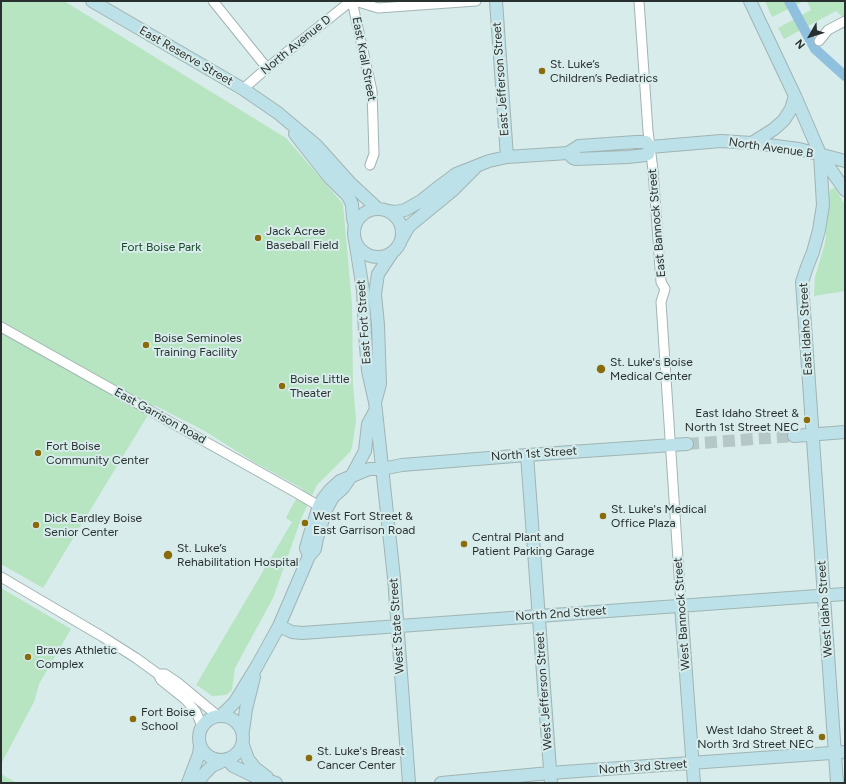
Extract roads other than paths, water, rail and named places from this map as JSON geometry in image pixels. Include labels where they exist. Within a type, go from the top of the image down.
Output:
[{"type":"street","points":[[213,1],[267,68]]},
{"type":"street","points":[[352,1],[378,8],[476,1]]},
{"type":"street","name":"North Avenue D","points":[[243,89],[267,68],[352,1]]},
{"type":"street","name":"East Krall Street","points":[[352,1],[372,91],[374,154],[370,165]]},
{"type":"street","name":"East Jefferson Street","points":[[496,1],[507,157]]},
{"type":"street","name":"East Bannock Street","points":[[639,1],[661,282],[665,289],[661,302],[670,445]]},
{"type":"street","points":[[750,1],[795,96],[820,154],[845,190]]},
{"type":"street","name":"East Reserve Street","points":[[101,3],[243,89],[278,113],[316,145],[351,184],[383,210]]},
{"type":"street","points":[[819,42],[828,30],[845,21]]},
{"type":"street","points":[[752,143],[774,130],[784,120],[791,109],[795,96]]},
{"type":"street","name":"East Reserve Street","points":[[278,113],[329,177],[348,196],[352,204],[355,226]]},
{"type":"street","name":"North Avenue B","points":[[507,157],[568,153],[579,146],[646,142],[650,148],[721,141],[799,149],[845,161]]},
{"type":"street","name":"East Idaho Street","points":[[812,435],[802,282],[819,230],[823,205],[820,154]]},
{"type":"street","points":[[478,166],[453,190],[410,226],[392,253],[378,257],[370,256],[358,247],[355,240],[355,226],[358,219],[370,210],[395,212],[405,210],[421,201],[456,174],[489,161],[507,157]]},
{"type":"street","points":[[383,210],[394,215],[398,221],[402,234],[400,241]]},
{"type":"street","name":"East Fort Street","points":[[355,240],[363,290],[368,371],[375,407],[382,469]]},
{"type":"street","name":"East Fort Street","points":[[375,407],[380,384],[378,325],[375,294],[378,274],[392,253]]},
{"type":"street","name":"East Garrison Road","points":[[1,327],[319,506]]},
{"type":"street","points":[[188,783],[199,754],[199,739],[202,726],[212,718],[219,716],[235,702],[279,626],[309,556],[315,549],[326,510],[334,497],[343,488],[352,475],[365,451],[368,424],[375,407]]},
{"type":"street","points":[[794,436],[845,432]]},
{"type":"street","name":"West Idaho Street","points":[[812,435],[824,595],[840,752],[837,783]]},
{"type":"street","name":"North 1st Street","points":[[309,556],[306,548],[319,506],[323,499],[340,480],[369,469],[527,455],[687,444]]},
{"type":"street","name":"West Bannock Street","points":[[670,445],[694,783]]},
{"type":"street","name":"West Jefferson Street","points":[[527,455],[550,778]]},
{"type":"street","name":"West State Street","points":[[382,469],[394,578],[409,783]]},
{"type":"street","points":[[1,578],[103,637],[158,674],[160,680],[186,700],[196,712],[202,726]]},
{"type":"street","name":"North 2nd Street","points":[[279,626],[292,632],[302,633],[845,594]]},
{"type":"street","points":[[197,783],[212,766],[236,755],[240,751],[244,738],[243,731],[246,709],[257,666]]},
{"type":"street","points":[[158,674],[165,674],[177,682],[219,716],[236,721],[243,731]]},
{"type":"street","points":[[243,745],[248,759],[255,768],[275,783]]},
{"type":"street","points":[[200,746],[210,757],[217,760],[226,760],[233,766],[256,777],[275,783]]},
{"type":"street","name":"North 3rd Street","points":[[441,783],[550,778],[692,763],[840,752]]},
{"type":"waterway","points":[[789,1],[815,49],[845,76]]},
{"type":"tunnel","points":[[687,444],[794,436]]},
{"type":"place","name":"St. Luke’s Children’s Pediatrics","points":[[542,71]]},
{"type":"place","name":"Jack Acree Baseball Field","points":[[258,238]]},
{"type":"place","name":"Boise Seminoles Training Facility","points":[[146,345]]},
{"type":"place","name":"St. Luke's Boise Medical Center","points":[[601,369]]},
{"type":"place","name":"Boise Little Theater","points":[[282,386]]},
{"type":"place","name":"East Idaho Street & North 1st Street NEC","points":[[807,420]]},
{"type":"place","name":"Fort Boise Community Center","points":[[38,453]]},
{"type":"place","name":"St. Luke's Medical Office Plaza","points":[[603,516]]},
{"type":"place","name":"West Fort Street & East Garrison Road","points":[[305,523]]},
{"type":"place","name":"Dick Eardley Boise Senior Center","points":[[36,525]]},
{"type":"place","name":"Central Plant and Patient Parking Garage","points":[[464,544]]},
{"type":"place","name":"St. Luke’s Rehabilitation Hospital","points":[[168,555]]},
{"type":"place","name":"Braves Athletic Complex","points":[[28,657]]},
{"type":"place","name":"Fort Boise School","points":[[133,719]]},
{"type":"place","name":"West Idaho Street & North 3rd Street NEC","points":[[822,737]]},
{"type":"place","name":"St. Luke's Breast Cancer Center","points":[[309,758]]},
{"type":"park label","name":"Fort Boise Park","points":[[161,247]]}]
